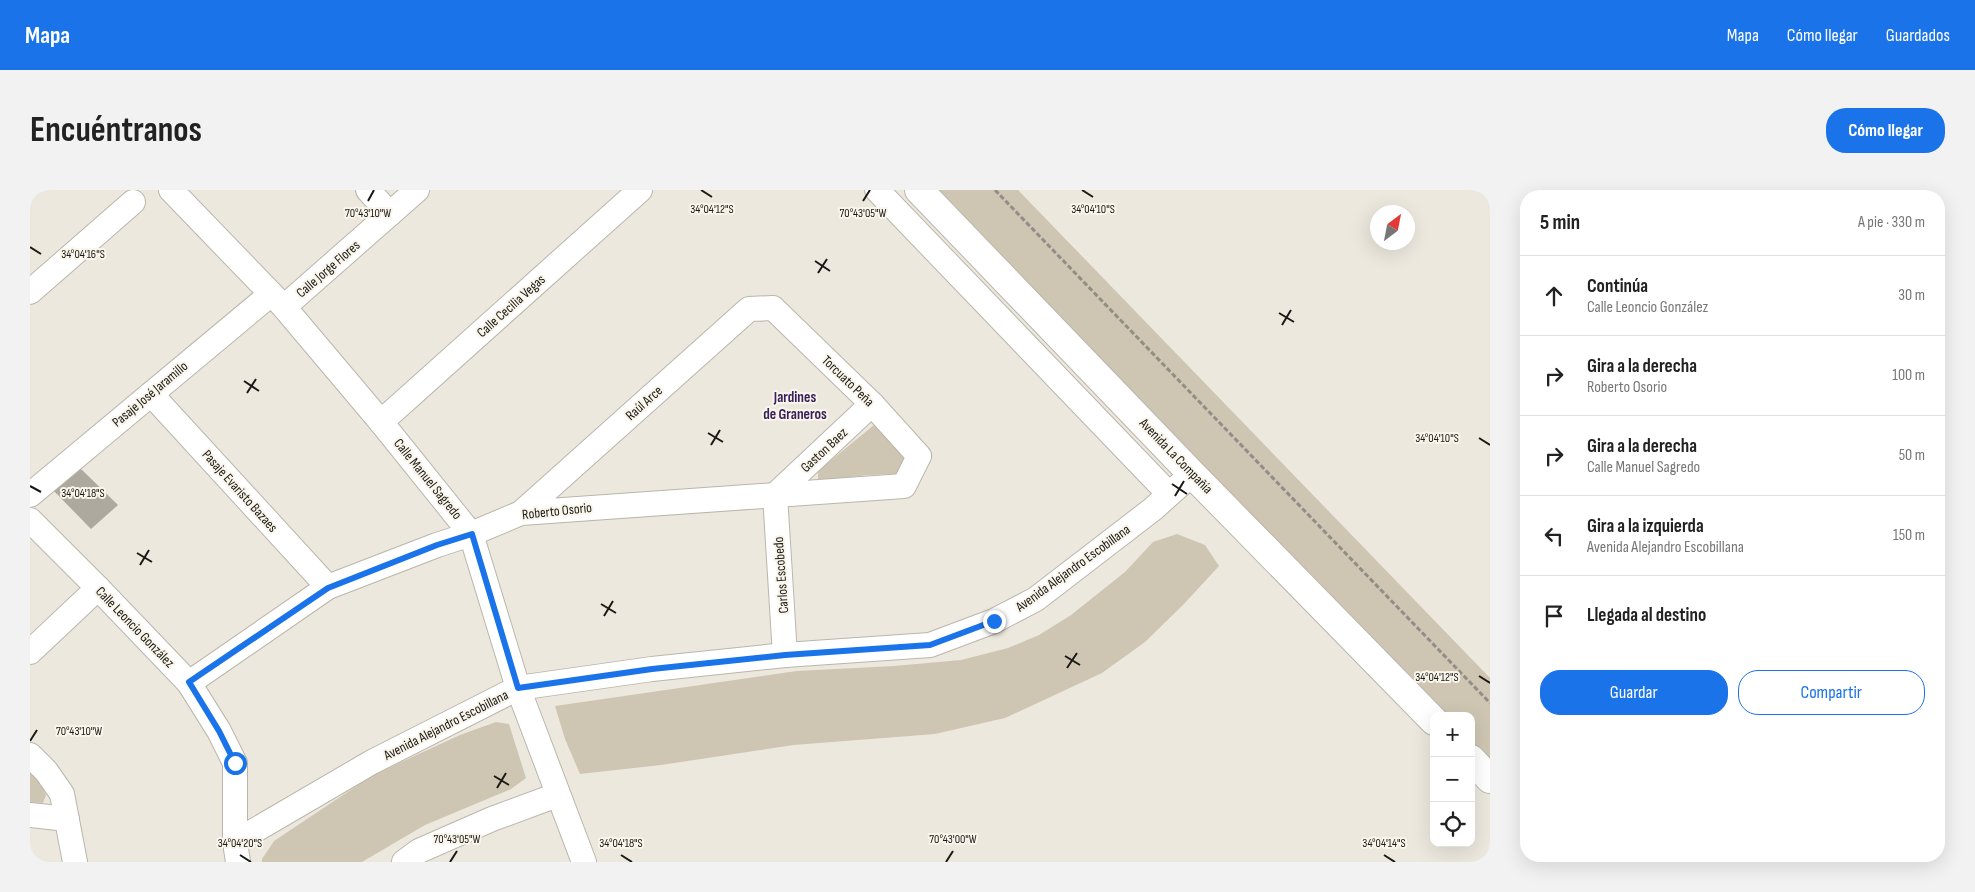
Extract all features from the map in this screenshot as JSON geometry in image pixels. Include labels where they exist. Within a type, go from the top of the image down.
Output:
[{"type":"main road","name":"Avenida La Compañía","points":[[919,190],[1192,474],[1430,717]]},
{"type":"main road","points":[[1475,764],[1490,779]]},
{"type":"street","name":"Calle Manuel Sagredo","points":[[171,190],[277,300],[381,422],[472,534],[518,688],[584,862]]},
{"type":"street","points":[[368,190],[390,214]]},
{"type":"street","name":"Calle Jorge Flores","points":[[277,300],[390,214],[417,190]]},
{"type":"street","name":"Calle Cecilia Vegas","points":[[381,422],[640,190]]},
{"type":"street","points":[[877,190],[1169,494]]},
{"type":"street","points":[[30,292],[134,202]]},
{"type":"street","name":"Pasaje José Jaramillo","points":[[30,495],[151,394],[277,300]]},
{"type":"street","name":"Torcuato Peña","points":[[773,308],[872,404],[919,456]]},
{"type":"street","name":"Raúl Arce","points":[[521,513],[749,309],[773,308]]},
{"type":"street","name":"Pasaje Evaristo Bazaes","points":[[151,394],[328,588]]},
{"type":"street","name":"Gaston Baez","points":[[776,495],[872,404]]},
{"type":"street","name":"Roberto Osorio","points":[[189,682],[328,588],[437,545],[472,534],[521,513],[904,486],[919,456]]},
{"type":"street","name":"Avenida Alejandro Escobillana","points":[[237,852],[372,762],[518,688],[652,669],[785,655],[930,645],[994,621],[1036,599],[1153,509],[1192,474]]},
{"type":"street","name":"Carlos Escobedo","points":[[776,495],[785,655]]},
{"type":"street","name":"Calle Leoncio González","points":[[30,520],[189,682],[219,731],[235,763],[237,852]]},
{"type":"street","points":[[30,652],[98,588]]},
{"type":"street","points":[[30,755],[46,771],[62,794],[75,862]]},
{"type":"street","points":[[404,862],[419,851],[492,818],[558,794]]},
{"type":"street","points":[[30,815],[67,819]]},
{"type":"path","points":[[995,190],[1490,703]]},
{"type":"shaded area","points":[[934,190],[1018,190],[1490,678],[1490,764],[1475,749],[1475,712],[1439,712]]},
{"type":"shaded area","points":[[874,425],[907,461],[896,474],[867,475],[818,481],[818,471]]},
{"type":"shaded area","points":[[1177,534],[1205,545],[1219,566],[1183,605],[1145,642],[1102,673],[1005,718],[935,734],[794,745],[661,765],[580,774],[565,739],[555,706],[797,671],[894,666],[961,660],[1008,648],[1039,635],[1071,615],[1125,572],[1153,542]]},
{"type":"shaded area","points":[[496,722],[509,724],[526,778],[511,789],[425,825],[362,862],[262,862],[274,841],[373,775],[460,735]]},
{"type":"shaded area","points":[[30,771],[40,782],[46,795],[43,803],[30,802]]},
{"type":"building","points":[[79,467],[118,505],[91,529],[52,489]]},
{"type":"district","name":"Jardines de Graneros","points":[[795,406]]},
{"type":"route","points":[[235,763],[219,731],[189,682],[328,588],[437,545],[472,534],[518,688],[652,669],[785,655],[930,645],[994,621]]}]
